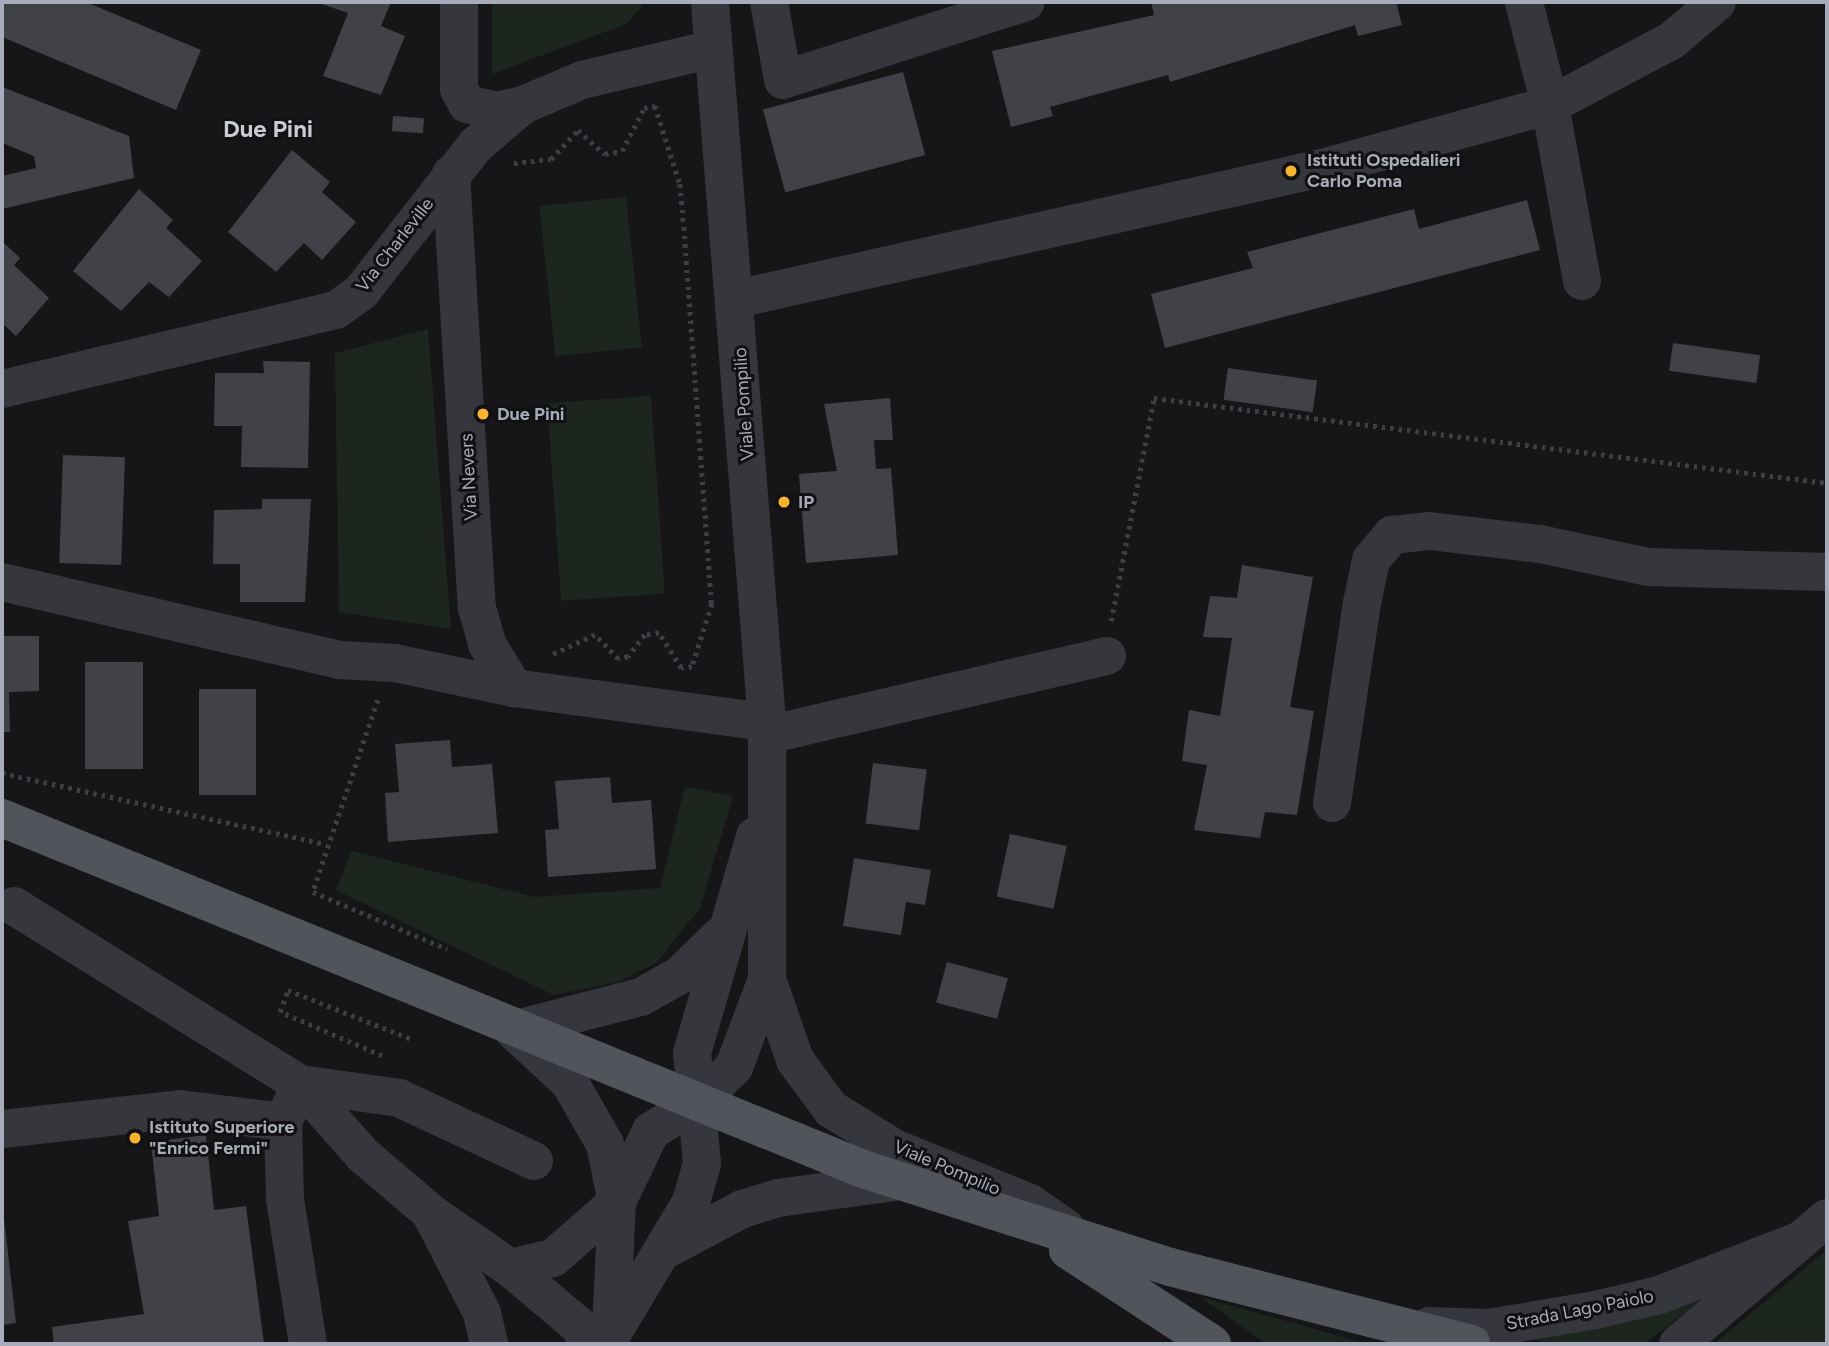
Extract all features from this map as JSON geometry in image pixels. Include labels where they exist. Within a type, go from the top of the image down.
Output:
[{"type":"main road","points":[[2,818],[76,852],[513,1030],[900,1181],[1014,1220],[1471,1344]]},
{"type":"main road","points":[[2,835],[76,852]]},
{"type":"main road","points":[[1014,1220],[1212,1344]]},
{"type":"street","points":[[459,2],[459,89],[467,104],[497,111],[523,105]]},
{"type":"street","name":"Viale Pompilio","points":[[710,2],[736,299],[767,729],[767,979],[795,1060],[831,1108],[896,1149],[1030,1203],[1079,1238]]},
{"type":"street","points":[[769,2],[783,80],[1026,2]]},
{"type":"street","points":[[1524,2],[1550,105],[1582,281]]},
{"type":"street","points":[[736,299],[1322,169],[1550,105],[1671,41],[1717,2]]},
{"type":"street","name":"Via Charleville","points":[[2,389],[336,310],[361,292],[458,166],[523,105],[582,80],[713,50]]},
{"type":"street","name":"Via Nevers","points":[[458,166],[477,608],[510,682]]},
{"type":"street","points":[[1332,803],[1371,560],[1392,535],[1418,530],[1540,544],[1648,567],[1827,572]]},
{"type":"street","points":[[2,582],[339,660],[396,663],[767,729],[1108,645]]},
{"type":"street","name":"Viale Pompilio","points":[[697,1103],[692,1053],[723,934],[765,807]]},
{"type":"street","points":[[13,906],[300,1084],[363,1155],[431,1213],[510,1268],[579,1326],[602,1340]]},
{"type":"street","name":"Viale Pompilio","points":[[513,1030],[641,997],[680,975],[723,934]]},
{"type":"street","name":"Viale Pompilio","points":[[697,1103],[734,1067],[767,979]]},
{"type":"street","points":[[513,1030],[570,1083],[605,1144],[617,1202],[602,1340]]},
{"type":"street","points":[[300,1084],[283,1122],[285,1199],[308,1344]]},
{"type":"street","points":[[300,1084],[399,1098],[534,1161]]},
{"type":"street","points":[[510,1268],[553,1258],[617,1202],[651,1130],[697,1103],[702,1164],[691,1202],[602,1340]]},
{"type":"street","points":[[2,1129],[180,1109],[283,1122]]},
{"type":"street","points":[[658,1255],[695,1231],[766,1202],[900,1181]]},
{"type":"street","points":[[431,1213],[485,1329],[514,1344]]},
{"type":"street","name":"Strada Lago Paiolo","points":[[1394,1325],[1488,1328],[1595,1310],[1659,1295],[1813,1230]]},
{"type":"street","name":"Strada Lago Paiolo","points":[[1678,1344],[1813,1230]]},
{"type":"path","points":[[458,166],[489,166],[551,159],[578,130],[605,154],[622,151],[644,108],[655,106],[680,184],[712,604],[692,667],[681,668],[659,633],[645,635],[628,657],[618,659],[595,635],[510,682]]},
{"type":"path","points":[[1108,645],[1154,397],[1827,482]]},
{"type":"path","points":[[379,695],[326,844],[313,892],[447,949]]},
{"type":"path","points":[[2,773],[326,844]]},
{"type":"path","points":[[395,1062],[280,1012],[288,990],[411,1039]]},
{"type":"shaded area","points":[[492,2],[646,2],[626,24],[492,74]]},
{"type":"shaded area","points":[[626,197],[642,347],[555,356],[539,206]]},
{"type":"shaded area","points":[[428,329],[451,629],[339,612],[335,353]]},
{"type":"shaded area","points":[[651,396],[665,594],[561,601],[547,403]]},
{"type":"shaded area","points":[[685,787],[733,796],[700,908],[656,963],[618,982],[554,995],[336,890],[352,851],[534,897],[660,888]]},
{"type":"shaded area","points":[[1827,1250],[1827,1344],[1714,1344]]},
{"type":"shaded area","points":[[1718,1288],[1644,1344],[1548,1344],[1533,1338]]},
{"type":"shaded area","points":[[1200,1297],[1368,1344],[1266,1344]]},
{"type":"building","points":[[2,2],[86,2],[201,50],[176,110],[2,37]]},
{"type":"building","points":[[316,2],[391,2],[381,26],[405,36],[381,95],[323,76],[348,13]]},
{"type":"building","points":[[1151,2],[1396,2],[1402,25],[1358,36],[1355,25],[1170,82],[1168,75],[1050,107],[1053,116],[1011,127],[992,51],[1154,15]]},
{"type":"building","points":[[903,72],[925,155],[785,193],[763,110]]},
{"type":"building","points":[[2,87],[129,136],[134,178],[2,209],[2,176],[36,168],[34,156],[2,143]]},
{"type":"building","points":[[393,116],[424,118],[423,133],[392,131]]},
{"type":"building","points":[[292,150],[330,182],[322,192],[356,222],[322,260],[304,243],[276,272],[228,232]]},
{"type":"building","points":[[139,189],[173,220],[166,228],[202,261],[169,297],[149,282],[121,311],[73,271]]},
{"type":"building","points":[[1527,200],[1540,250],[1165,348],[1151,294],[1253,268],[1247,252],[1414,209],[1419,229]]},
{"type":"building","points":[[2,241],[20,258],[14,265],[49,298],[16,336],[2,323]]},
{"type":"building","points":[[1673,343],[1760,355],[1756,383],[1669,371]]},
{"type":"building","points":[[263,361],[310,362],[308,468],[241,467],[242,426],[214,426],[215,373],[264,373]]},
{"type":"building","points":[[1228,368],[1317,381],[1313,412],[1224,400]]},
{"type":"building","points":[[890,398],[893,440],[874,440],[876,469],[891,468],[898,555],[806,563],[799,474],[837,471],[824,404]]},
{"type":"building","points":[[63,455],[125,457],[121,565],[59,563]]},
{"type":"building","points":[[262,499],[311,499],[305,602],[240,602],[240,564],[213,564],[214,510],[262,509]]},
{"type":"building","points":[[1242,565],[1313,577],[1290,707],[1314,711],[1297,815],[1265,812],[1260,838],[1194,830],[1207,765],[1182,761],[1189,710],[1220,716],[1232,638],[1203,637],[1210,596],[1237,598]]},
{"type":"building","points":[[2,636],[39,636],[39,691],[9,692],[10,732],[2,732]]},
{"type":"building","points":[[85,662],[143,662],[143,769],[85,769]]},
{"type":"building","points":[[199,689],[256,689],[256,795],[199,795]]},
{"type":"building","points":[[450,740],[452,767],[492,764],[498,833],[388,842],[385,793],[399,792],[395,744]]},
{"type":"building","points":[[873,763],[927,770],[919,830],[866,824]]},
{"type":"building","points":[[610,777],[612,803],[651,800],[656,869],[548,877],[545,830],[559,829],[555,781]]},
{"type":"building","points":[[1010,834],[1067,846],[1053,909],[997,897]]},
{"type":"building","points":[[854,858],[931,870],[925,905],[906,902],[901,935],[843,926]]},
{"type":"building","points":[[947,962],[1008,978],[997,1019],[936,1003]]},
{"type":"building","points":[[206,1135],[214,1210],[246,1206],[264,1344],[54,1344],[52,1327],[144,1314],[128,1221],[159,1216],[151,1142]]},
{"type":"building","points":[[2,1201],[16,1323],[2,1325]]},
{"type":"place","name":"Istituti Ospedalieri Carlo Poma","points":[[1291,171]]},
{"type":"place","name":"Due Pini","points":[[483,414]]},
{"type":"place","name":"IP","points":[[784,502]]},
{"type":"place","name":"Istituto Superiore \"Enrico Fermi\"","points":[[135,1138]]},
{"type":"district","name":"Due Pini","points":[[268,129]]}]
